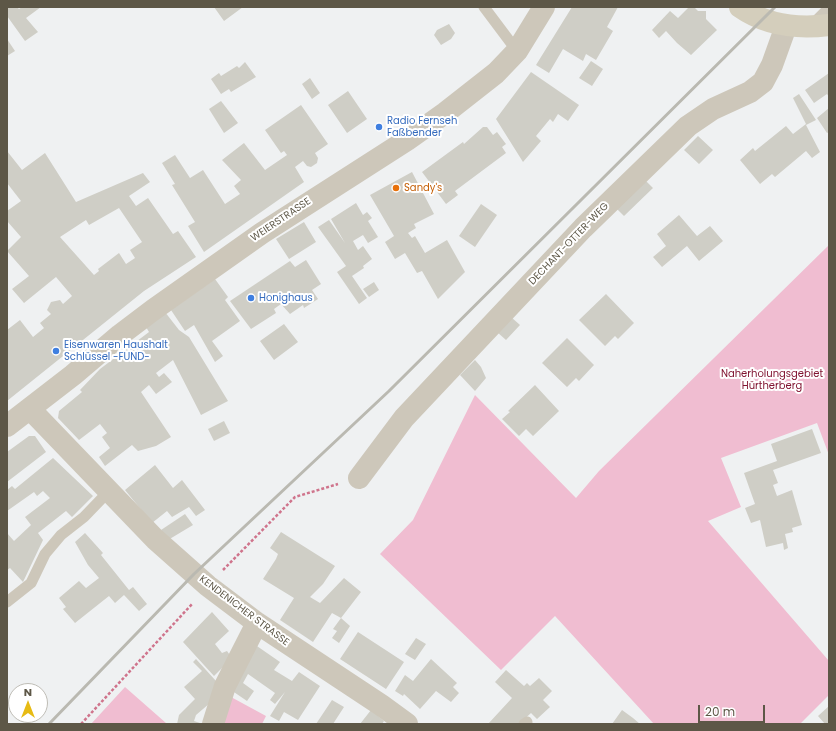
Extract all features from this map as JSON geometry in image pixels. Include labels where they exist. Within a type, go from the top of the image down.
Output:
[{"type":"street","name":"WEIERSTRASSE","points":[[7,426],[120,335],[262,233],[306,203],[407,140],[445,113],[496,73],[517,51],[544,7]]},
{"type":"street","points":[[740,7],[762,20],[786,26],[819,26]]},
{"type":"street","name":"DECHANT-OTTER-WEG","points":[[359,478],[404,418],[589,222],[688,126],[712,109],[750,92],[763,82],[772,65],[786,26]]},
{"type":"street","name":"KENDENICHER STRASSE","points":[[30,409],[156,539],[208,586],[257,623],[381,704],[407,724]]},
{"type":"street","points":[[213,724],[225,686],[257,623]]},
{"type":"lane","points":[[484,7],[517,51]]},
{"type":"lane","points":[[819,26],[829,8]]},
{"type":"lane","points":[[7,602],[31,583],[45,554],[61,535],[84,517],[110,490]]},
{"type":"path","points":[[81,724],[234,557],[295,497],[359,478]]},
{"type":"green space","name":"Naherholungsgebiet Hürtherberg","points":[[829,245],[829,455],[817,423],[721,458],[741,507],[708,521],[829,661],[829,695],[800,724],[654,724],[555,616],[501,670],[380,554],[413,520],[475,395],[576,498],[599,471]]},
{"type":"green space","points":[[125,687],[166,723],[166,724],[91,724]]},
{"type":"green space","points":[[231,697],[266,716],[262,724],[222,724]]},
{"type":"building","points":[[7,7],[17,7],[19,9],[22,7],[41,7],[26,18],[38,32],[25,41],[7,16]]},
{"type":"building","points":[[214,7],[243,7],[224,21]]},
{"type":"building","points":[[572,7],[618,7],[607,27],[613,31],[596,60],[586,54],[583,61],[563,49],[549,73],[536,65]]},
{"type":"building","points":[[689,7],[694,7],[698,11],[706,11],[706,19],[717,30],[691,55],[666,31],[659,38],[652,30],[670,11],[678,18]]},
{"type":"building","points":[[449,24],[455,33],[451,39],[441,45],[434,35],[437,30]]},
{"type":"building","points":[[7,39],[15,51],[7,56]]},
{"type":"building","points":[[591,61],[603,69],[592,86],[579,78]]},
{"type":"building","points":[[245,62],[256,77],[231,92],[229,89],[221,94],[211,79],[219,73],[221,76],[237,66],[239,68]]},
{"type":"building","points":[[531,72],[579,105],[568,121],[558,114],[553,122],[550,119],[536,136],[541,141],[523,162],[496,119]]},
{"type":"building","points":[[829,73],[829,97],[827,94],[814,103],[805,90]]},
{"type":"building","points":[[310,78],[320,93],[312,99],[302,84]]},
{"type":"building","points":[[348,91],[367,119],[347,133],[328,105]]},
{"type":"building","points":[[799,94],[816,120],[806,125],[820,152],[812,158],[806,151],[775,177],[772,174],[760,184],[740,160],[753,148],[755,151],[786,126],[793,134],[806,124],[793,98]]},
{"type":"building","points":[[221,101],[238,123],[224,133],[209,109]]},
{"type":"building","points":[[301,105],[328,144],[315,153],[318,158],[317,163],[311,167],[307,166],[303,161],[295,167],[304,182],[204,252],[188,226],[195,222],[172,185],[175,184],[162,163],[175,155],[190,178],[203,170],[225,204],[240,194],[234,186],[241,180],[222,160],[244,143],[265,170],[287,155],[284,151],[281,153],[265,130]]},
{"type":"building","points":[[829,108],[829,132],[827,133],[817,118]]},
{"type":"building","points":[[483,127],[487,127],[493,135],[497,132],[506,144],[502,147],[506,153],[455,191],[458,195],[446,204],[422,172],[463,142],[464,144]]},
{"type":"building","points":[[698,136],[713,150],[699,164],[684,150]]},
{"type":"building","points":[[7,151],[22,170],[45,153],[76,202],[143,173],[150,182],[129,196],[136,206],[148,198],[173,234],[178,231],[196,257],[144,291],[7,401],[7,330],[20,320],[33,337],[44,328],[40,323],[51,314],[47,310],[51,302],[60,300],[63,304],[72,296],[56,277],[24,303],[12,289],[29,276],[7,251],[21,237],[7,221],[7,211],[21,201],[7,183]],"holes":[[[119,208],[142,242],[130,250],[135,258],[126,264],[119,253],[98,269],[99,271],[94,275],[60,237],[86,220],[89,225]]]},
{"type":"building","points":[[412,172],[434,214],[414,224],[416,228],[408,233],[412,238],[415,236],[425,253],[447,240],[465,272],[438,299],[422,271],[417,273],[405,253],[395,259],[385,242],[394,236],[370,195]]},
{"type":"building","points":[[646,181],[653,188],[624,216],[617,209]]},
{"type":"building","points":[[356,203],[363,215],[367,212],[372,218],[368,221],[378,237],[368,243],[363,235],[353,241],[358,250],[363,246],[372,259],[363,266],[364,268],[352,276],[367,298],[359,304],[337,272],[346,266],[318,227],[329,220],[345,243],[331,219]]},
{"type":"building","points":[[481,204],[497,215],[475,247],[459,236]]},
{"type":"building","points":[[679,215],[697,236],[710,226],[723,241],[699,261],[687,246],[662,267],[653,257],[666,246],[657,234]]},
{"type":"building","points":[[304,222],[316,242],[289,259],[276,239]]},
{"type":"building","points":[[306,260],[321,284],[312,290],[318,299],[304,308],[303,305],[290,314],[281,304],[274,309],[276,313],[251,329],[230,301],[290,261],[295,267]]},
{"type":"building","points":[[215,279],[228,297],[225,300],[240,321],[212,341],[223,356],[215,362],[194,325],[185,331],[171,310]]},
{"type":"building","points":[[374,282],[379,290],[369,297],[363,289]]},
{"type":"building","points":[[606,294],[634,323],[618,339],[615,336],[605,346],[579,320]]},
{"type":"building","points":[[165,312],[179,330],[189,337],[228,401],[201,415],[173,360],[156,373],[159,377],[164,373],[172,382],[156,394],[149,385],[141,392],[171,437],[156,446],[138,451],[132,445],[105,466],[99,457],[110,448],[102,437],[107,433],[100,424],[79,440],[58,418],[59,411],[82,392],[80,390],[100,369],[149,332],[146,327]]},
{"type":"building","points":[[511,317],[520,325],[506,340],[497,332]]},
{"type":"building","points":[[284,324],[298,342],[274,360],[260,341]]},
{"type":"building","points":[[567,338],[594,365],[579,381],[576,378],[567,387],[542,363]]},
{"type":"building","points":[[475,360],[481,367],[486,378],[475,391],[460,375]]},
{"type":"building","points":[[535,385],[559,411],[533,436],[526,429],[519,436],[502,419],[510,412],[508,411]]},
{"type":"building","points":[[224,421],[230,433],[214,441],[208,429]]},
{"type":"building","points":[[812,429],[821,453],[773,470],[778,483],[773,485],[777,496],[792,490],[802,525],[792,528],[793,532],[785,534],[788,548],[784,550],[783,543],[766,547],[760,520],[751,523],[745,508],[755,504],[744,473],[777,461],[771,444]]},
{"type":"building","points":[[29,436],[35,436],[46,452],[7,482],[7,452]]},
{"type":"building","points":[[53,458],[93,496],[72,517],[66,511],[38,533],[43,540],[23,582],[10,568],[7,570],[7,533],[14,541],[31,525],[25,517],[50,498],[43,491],[37,496],[34,492],[7,511],[7,490],[12,486],[15,489]]},
{"type":"building","points":[[155,465],[173,488],[182,480],[205,510],[196,516],[189,507],[172,517],[167,511],[152,523],[125,490]]},
{"type":"building","points":[[185,514],[193,525],[168,540],[161,530]]},
{"type":"building","points":[[281,532],[335,566],[323,584],[310,597],[320,603],[344,578],[361,592],[341,618],[332,613],[313,642],[280,620],[294,598],[263,579],[278,554],[270,548]]},
{"type":"building","points":[[85,533],[103,553],[101,555],[129,590],[133,587],[147,604],[139,611],[124,595],[115,603],[109,596],[75,623],[63,609],[66,607],[59,598],[79,581],[86,588],[99,578],[88,565],[75,542]]},
{"type":"building","points":[[212,612],[229,631],[215,644],[222,653],[227,651],[232,658],[214,676],[183,642]]},
{"type":"building","points":[[341,618],[350,626],[339,643],[332,638],[337,631],[333,629]]},
{"type":"building","points":[[358,632],[404,662],[386,689],[340,659]]},
{"type":"building","points":[[416,638],[426,644],[415,660],[405,654]]},
{"type":"building","points":[[254,644],[280,662],[274,670],[292,681],[299,672],[320,686],[298,720],[284,712],[279,721],[270,716],[285,692],[275,704],[270,700],[275,693],[248,674],[243,683],[254,691],[247,701],[228,688]]},
{"type":"building","points":[[196,659],[216,681],[210,703],[196,715],[194,721],[203,724],[177,724],[179,715],[195,699],[184,687],[202,671],[193,662]]},
{"type":"building","points":[[431,659],[457,683],[453,687],[459,693],[451,702],[436,691],[420,709],[404,694],[403,696],[395,691],[405,675],[413,681]]},
{"type":"building","points":[[506,670],[524,686],[527,683],[530,686],[539,678],[552,691],[543,700],[550,707],[537,719],[531,713],[519,724],[488,724],[512,698],[495,682]]},
{"type":"building","points":[[332,700],[344,707],[333,724],[316,724]]},
{"type":"building","points":[[829,706],[829,724],[825,724],[818,716]]},
{"type":"building","points":[[371,710],[384,721],[382,724],[360,724]]},
{"type":"building","points":[[622,710],[633,718],[640,724],[612,724]]},
{"type":"railway","points":[[49,724],[194,574],[389,391],[775,7]]},
{"type":"place","name":"Radio Fernseh Faßbender","points":[[379,127]]},
{"type":"place","name":"Sandy's","points":[[396,188]]},
{"type":"place","name":"Honighaus","points":[[251,298]]},
{"type":"place","name":"Eisenwaren Haushalt Schlüssel -FUND-","points":[[56,351]]}]
